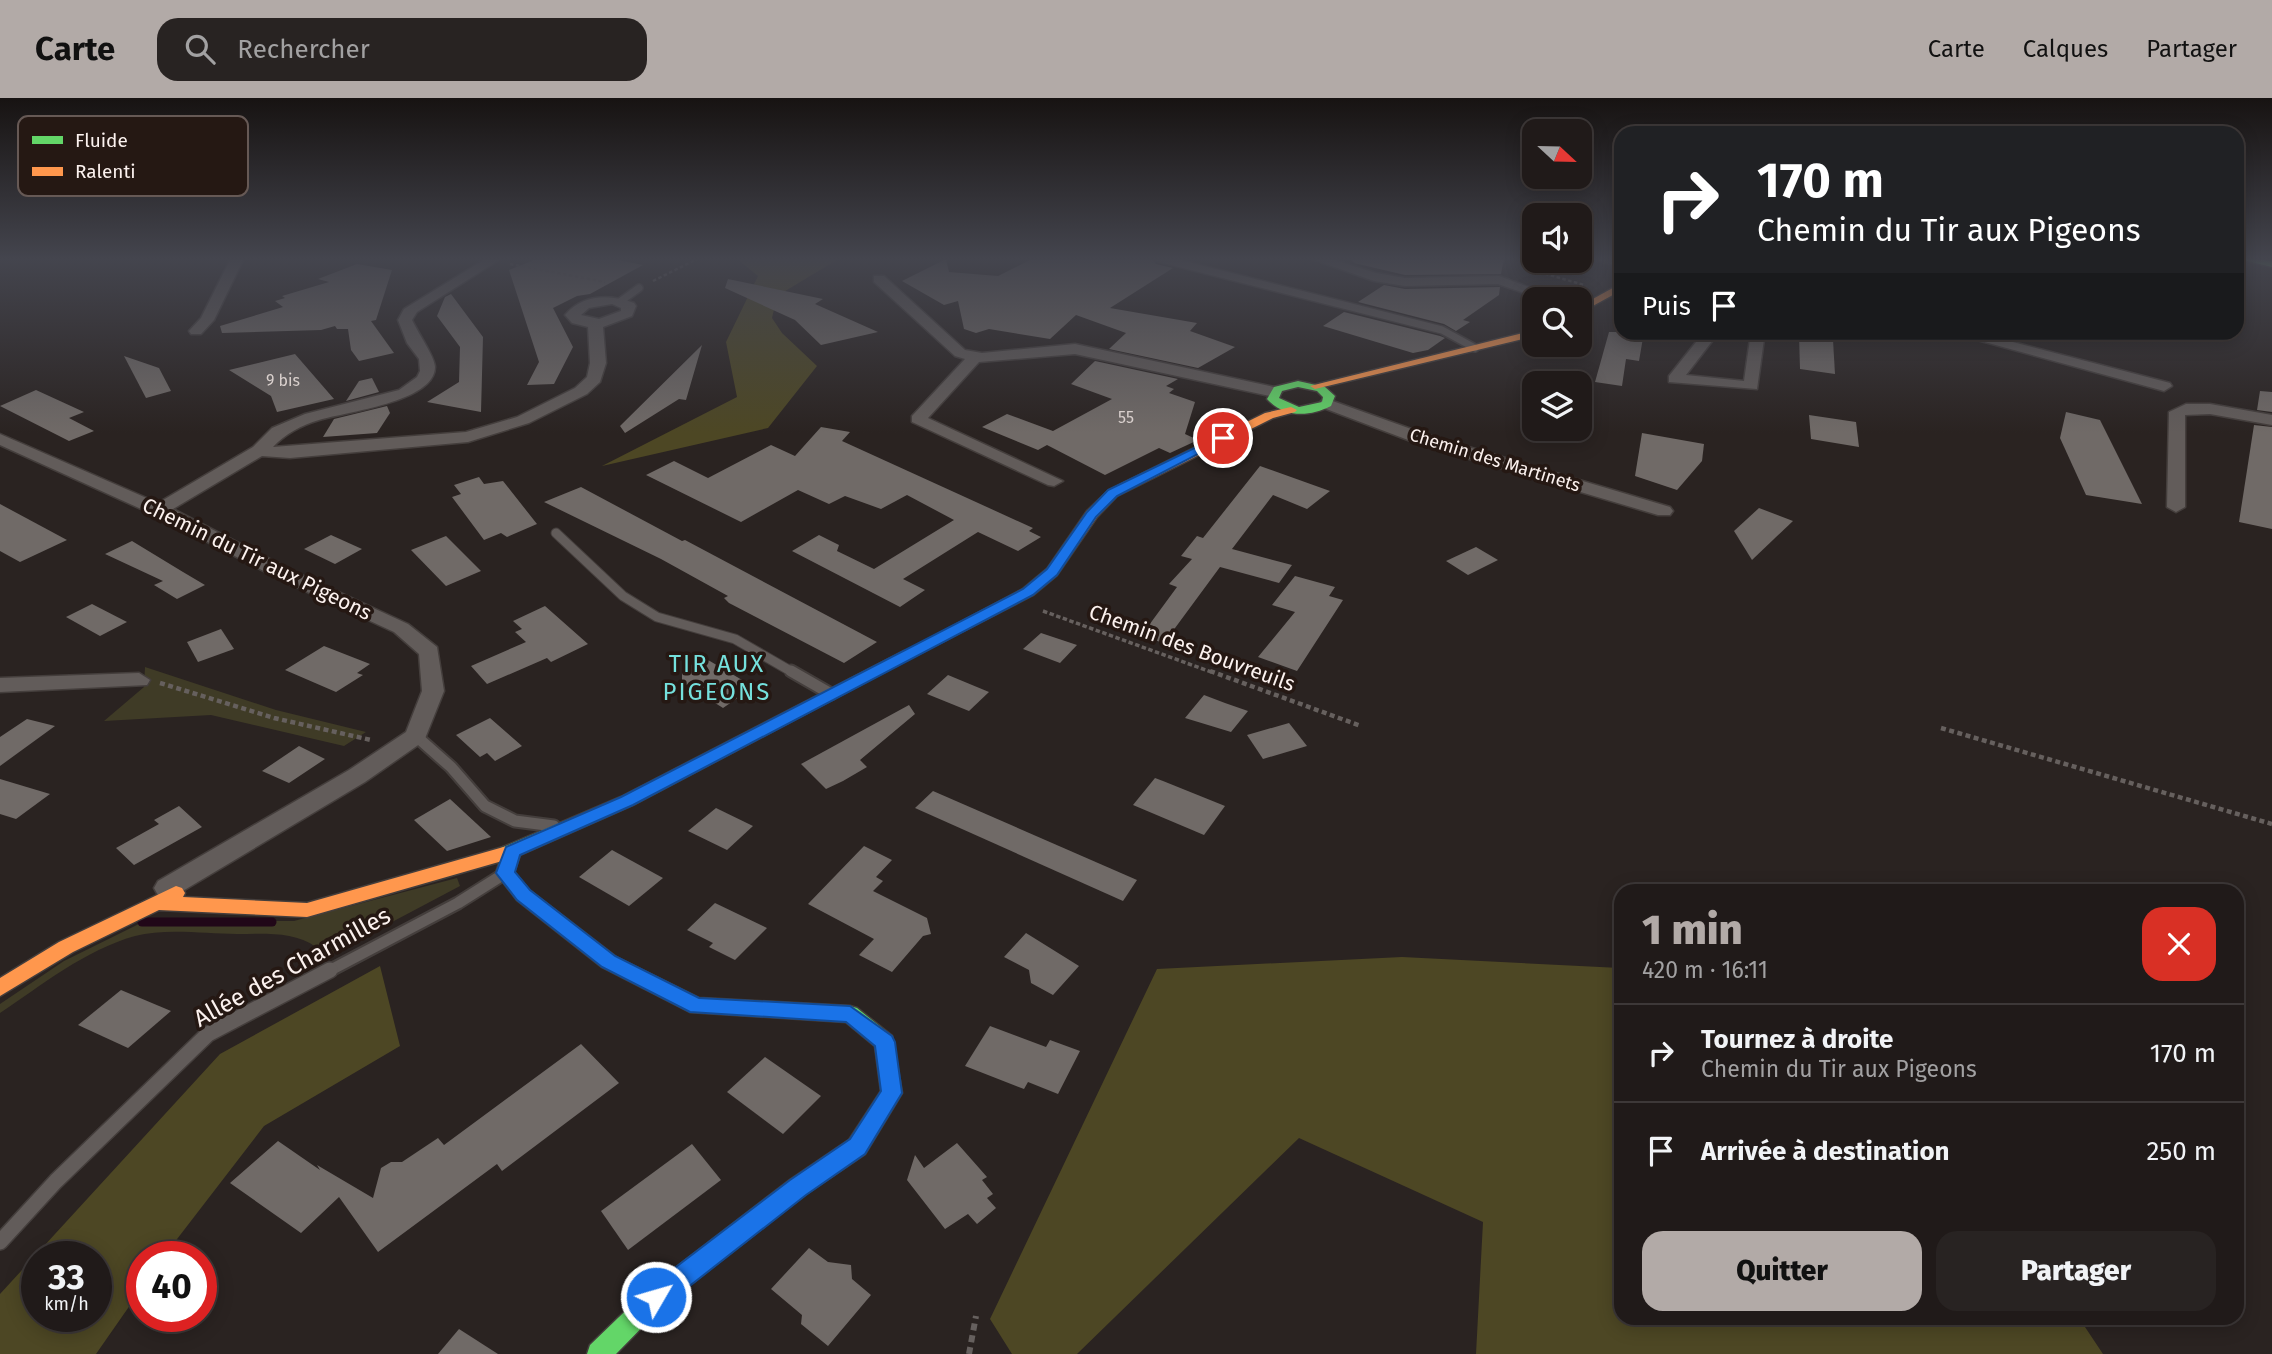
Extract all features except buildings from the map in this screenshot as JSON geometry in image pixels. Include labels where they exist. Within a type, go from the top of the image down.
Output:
[{"type":"street","points":[[197,331],[209,317]]},
{"type":"street","points":[[154,508],[259,451],[278,432],[311,417],[379,402],[405,393],[423,380],[428,371],[427,358],[414,343],[405,320],[407,317]]},
{"type":"street","points":[[574,317],[579,321],[595,323],[619,317]]},
{"type":"street","points":[[921,317],[960,353],[976,356],[1074,349],[1279,406],[1308,411],[1322,394],[1341,380],[1522,336]]},
{"type":"street","points":[[259,451],[290,453],[468,437],[523,420],[581,391],[594,379],[598,363],[595,323]]},
{"type":"street","points":[[1704,340],[1675,379],[1751,386],[1757,340]]},
{"type":"street","points":[[1986,340],[2164,386]]},
{"type":"street","points":[[976,356],[918,419],[1054,481]]},
{"type":"street","points":[[173,891],[233,907],[307,910],[512,851],[627,801],[1012,601],[1052,572],[1092,514],[1113,493],[1279,406],[1290,385],[1322,394]]},
{"type":"street","name":"Chemin des Martinets","points":[[1322,394],[1422,439],[1664,511]]},
{"type":"street","points":[[2176,508],[2177,412],[2185,408],[2203,409],[2272,420]]},
{"type":"street","name":"Chemin du Tir aux Pigeons","points":[[0,439],[154,508],[286,575],[401,628],[429,652],[433,691],[416,736]]},
{"type":"street","points":[[0,685],[139,680]]},
{"type":"street","points":[[0,988],[66,947],[173,891],[416,736]]},
{"type":"street","points":[[512,851],[505,873],[523,895],[609,962],[697,1006],[850,1014],[884,1042],[891,1093],[857,1147],[798,1187],[656,1297],[599,1354]]},
{"type":"street","points":[[173,891],[233,907]]},
{"type":"lane","points":[[1390,317],[1442,330],[1475,348]]},
{"type":"lane","points":[[556,533],[623,596],[657,617],[735,639],[831,694]]},
{"type":"lane","points":[[416,736],[451,766],[485,806],[515,821],[567,827]]},
{"type":"lane","name":"Allée des Charmilles","points":[[0,1242],[56,1181],[208,1034],[458,903],[505,873]]},
{"type":"path","name":"Chemin des Bouvreuils","points":[[1012,601],[1361,726]]},
{"type":"path","points":[[139,680],[157,682],[274,718],[371,740]]},
{"type":"path","points":[[1941,729],[2272,824]]},
{"type":"path","points":[[970,1354],[976,1316]]},
{"type":"shaded area","points":[[738,317],[772,317],[782,333],[817,366],[768,428],[602,466],[737,397],[726,342]]},
{"type":"shaded area","points":[[145,667],[276,710],[366,732],[344,746],[211,715],[104,721],[144,687]]},
{"type":"shaded area","points":[[457,878],[460,886],[309,966],[316,955],[316,947],[298,938],[268,934],[160,932],[117,942],[81,959],[0,1013],[0,1004],[64,961],[145,921],[294,921]]},
{"type":"shaded area","points":[[1402,957],[1614,968],[1614,1325],[2084,1325],[2103,1354],[1476,1354],[1483,1222],[1299,1138],[1077,1354],[1012,1354],[990,1319],[1157,969]]},
{"type":"shaded area","points":[[380,966],[400,1046],[264,1126],[176,1241],[126,1241],[126,1311],[112,1331],[112,1241],[49,1241],[220,1054]]},
{"type":"shaded area","points":[[21,1271],[21,1332],[111,1332],[96,1354],[0,1354],[0,1294]]},
{"type":"waterway","points":[[142,922],[272,922]]},
{"type":"traffic: fast","points":[[1298,384],[1321,389],[1329,396],[1327,404],[1313,410],[1299,411],[1286,408],[1273,399],[1278,389],[1298,384]]},
{"type":"traffic: fast","points":[[507,853],[627,801],[904,656]]},
{"type":"traffic: fast","points":[[512,851],[505,873],[523,895],[609,962],[697,1006],[850,1014],[885,1042],[892,1093],[857,1147],[798,1187],[656,1297],[599,1354]]},
{"type":"traffic: slow","points":[[1315,386],[1522,336]]},
{"type":"traffic: slow","points":[[904,656],[1028,592],[1052,572],[1092,514],[1113,493],[1269,415],[1291,410]]},
{"type":"traffic: slow","points":[[160,903],[307,910],[507,853]]},
{"type":"traffic: slow","points":[[0,988],[66,947],[176,893]]},
{"type":"district","name":"TIR AUX PIGEONS","points":[[717,678]]},
{"type":"route","points":[[656,1297],[798,1187],[857,1147],[891,1093],[884,1042],[850,1014],[697,1006],[609,962],[523,895],[505,873],[512,851],[627,801],[1028,592],[1052,572],[1092,514],[1113,493],[1223,438]]}]
